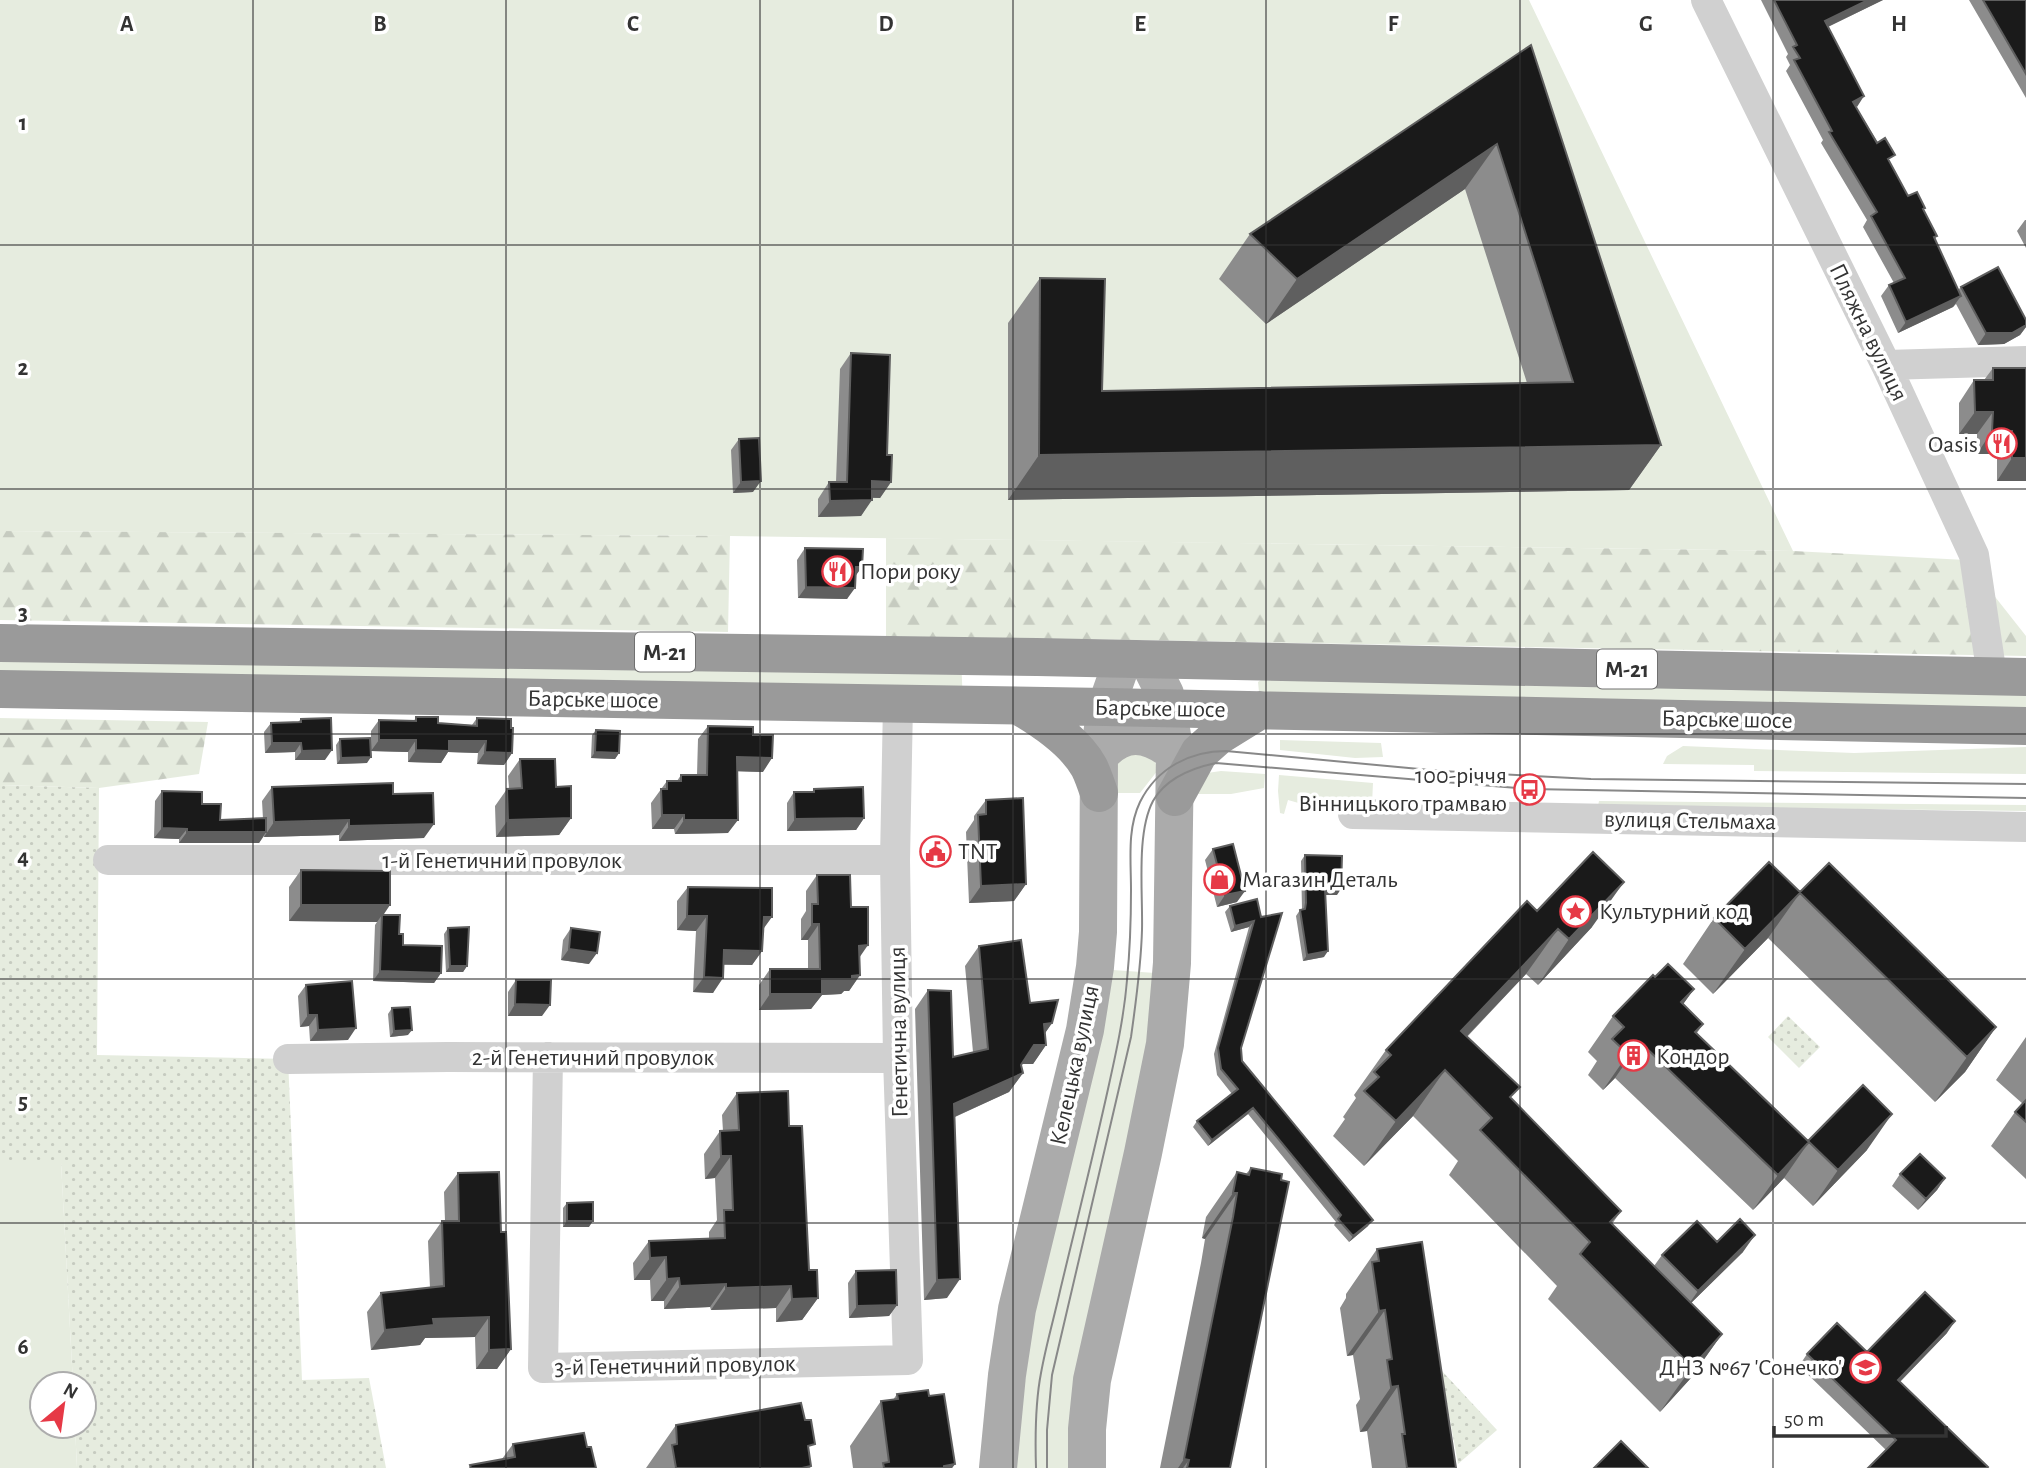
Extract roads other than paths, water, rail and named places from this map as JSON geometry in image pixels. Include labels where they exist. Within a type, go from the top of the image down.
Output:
[{"type":"highway","name":"М-21","points":[[0,643],[1037,657],[2009,676]]},
{"type":"highway","points":[[1037,657],[1045,664],[1052,683],[1049,693],[1042,701],[1026,706],[1100,774]]},
{"type":"highway","points":[[1175,797],[1199,753],[1218,737],[1260,710],[1251,704],[1244,685],[1253,667],[1262,662]]},
{"type":"highway","name":"Барське шосе","points":[[0,689],[1106,707],[2026,726]]},
{"type":"main road","name":"Келецька вулиця","points":[[998,1468],[1017,1309],[1092,993],[1098,932],[1100,774],[1106,707],[1136,659]]},
{"type":"main road","points":[[1087,1468],[1087,1429],[1092,1380],[1165,1044],[1172,963],[1175,753],[1165,694],[1136,659]]},
{"type":"main road","points":[[1100,774],[1108,747],[1131,736],[1156,740],[1175,753]]},
{"type":"street","name":"Пляжна вулиця","points":[[1706,0],[1886,365],[1974,555],[2009,676]]},
{"type":"street","points":[[1886,365],[2026,361]]},
{"type":"street","name":"Генетична вулиця","points":[[898,704],[895,860],[898,1058],[908,1360]]},
{"type":"street","name":"вулиця Стельмаха","points":[[1353,814],[2026,827]]},
{"type":"street","name":"1-й Генетичний провулок","points":[[108,860],[895,860]]},
{"type":"street","name":"3-й Генетичний провулок","points":[[548,1057],[543,1368],[908,1360]]},
{"type":"street","name":"2-й Генетичний провулок","points":[[288,1059],[898,1058]]},
{"type":"tram line","points":[[1036,1468],[1036,1420],[1041,1373],[1124,1008],[1130,946],[1133,823],[1147,790],[1165,771],[1187,758],[1226,751],[1441,771],[1591,779],[2026,784]]},
{"type":"tram line","points":[[1047,1468],[1052,1375],[1131,1037],[1141,943],[1144,829],[1153,801],[1172,780],[1189,771],[1216,763],[1530,789],[2026,798]]},
{"type":"place","name":"Oasis","points":[[2001,444]]},
{"type":"place","name":"Пори року","points":[[837,571]]},
{"type":"place","name":"100-річчя Вінницького трамваю","points":[[1530,789]]},
{"type":"place","name":"TNT","points":[[935,851]]},
{"type":"place","name":"Магазин Деталь","points":[[1219,879]]},
{"type":"place","name":"Культурний код","points":[[1576,911]]},
{"type":"place","name":"Кондор","points":[[1633,1056]]},
{"type":"place","name":"ДНЗ №67 'Сонечко'","points":[[1865,1367]]}]
